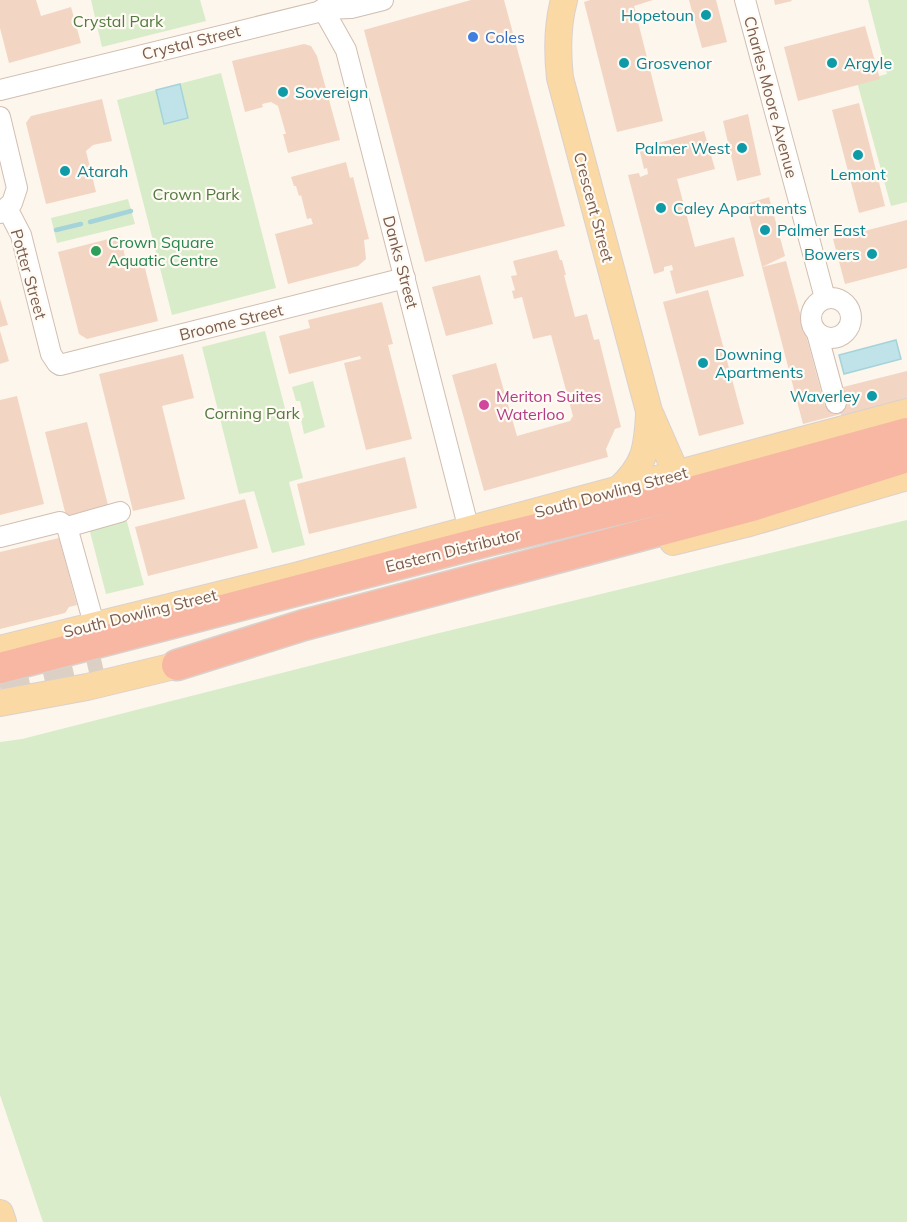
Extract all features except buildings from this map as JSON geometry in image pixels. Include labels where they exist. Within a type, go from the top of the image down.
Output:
[{"type":"highway","name":"Eastern Distributor","points":[[0,668],[491,540],[691,492],[907,433]]},
{"type":"highway","name":"Eastern Distributor","points":[[102,663],[369,591],[650,521],[907,452]]},
{"type":"highway","points":[[177,665],[304,625],[752,506],[907,457]]},
{"type":"main road","name":"Crescent Street","points":[[564,0],[558,29],[557,51],[560,78],[649,411],[677,475]]},
{"type":"main road","name":"Crescent Street","points":[[620,489],[638,470],[645,456],[649,411]]},
{"type":"main road","name":"South Dowling Street","points":[[0,649],[295,576],[907,412]]},
{"type":"main road","points":[[0,703],[87,687],[746,524],[907,477]]},
{"type":"main road","points":[[0,1213],[3,1222]]},
{"type":"street","name":"Crystal Street","points":[[0,90],[318,12],[325,4],[351,8],[383,0]]},
{"type":"street","name":"Charles Moore Avenue","points":[[746,0],[825,298]]},
{"type":"street","name":"Danks Street","points":[[325,4],[346,50],[469,530]]},
{"type":"street","name":"Potter Street","points":[[0,117],[17,188],[12,202],[4,210],[21,236],[51,354],[57,363]]},
{"type":"street","name":"Broome Street","points":[[57,363],[64,365],[405,278]]},
{"type":"street","points":[[817,333],[830,338],[843,334],[852,318],[848,306],[838,299],[825,298],[819,302],[812,313],[811,320],[817,333],[838,412]]},
{"type":"street","points":[[68,527],[120,512]]},
{"type":"street","points":[[0,537],[60,522],[68,527],[94,624]]},
{"type":"green space","name":"Crystal Park","points":[[91,0],[200,0],[206,21],[102,47]]},
{"type":"green space","points":[[868,0],[907,0],[907,202],[891,206],[857,82],[887,74]]},
{"type":"green space","name":"Crown Park","points":[[221,73],[276,288],[172,315],[117,100]]},
{"type":"green space","points":[[128,199],[135,224],[57,243],[51,218]]},
{"type":"green space","name":"Corning Park","points":[[265,331],[303,478],[289,482],[305,545],[272,553],[254,491],[239,494],[202,347]]},
{"type":"green space","points":[[313,381],[325,427],[304,434],[301,419],[304,417],[300,401],[296,401],[292,387]]},
{"type":"green space","points":[[126,518],[144,585],[106,594],[89,528]]},
{"type":"green space","points":[[907,520],[907,1222],[43,1222],[0,1095],[0,742],[22,739],[431,635]]},
{"type":"water","points":[[180,84],[188,118],[164,124],[156,90]]},
{"type":"water","points":[[896,340],[901,359],[844,374],[839,355]]},
{"type":"waterway","points":[[90,222],[131,211]]},
{"type":"waterway","points":[[56,230],[81,224]]},
{"type":"tunnel","points":[[0,687],[102,663]]},
{"type":"place","name":"Hopetoun","points":[[706,15]]},
{"type":"place","name":"Coles","points":[[473,37]]},
{"type":"place","name":"Grosvenor","points":[[624,63]]},
{"type":"place","name":"Argyle","points":[[832,63]]},
{"type":"place","name":"Sovereign","points":[[283,92]]},
{"type":"place","name":"Palmer West","points":[[742,148]]},
{"type":"place","name":"Lemont","points":[[858,155]]},
{"type":"place","name":"Atarah","points":[[65,171]]},
{"type":"place","name":"Caley Apartments","points":[[661,208]]},
{"type":"place","name":"Palmer East","points":[[765,230]]},
{"type":"place","name":"Crown Square Aquatic Centre","points":[[96,251]]},
{"type":"place","name":"Bowers","points":[[872,254]]},
{"type":"place","name":"Downing Apartments","points":[[703,363]]},
{"type":"place","name":"Waverley","points":[[872,396]]},
{"type":"place","name":"Meriton Suites Waterloo","points":[[484,405]]}]
